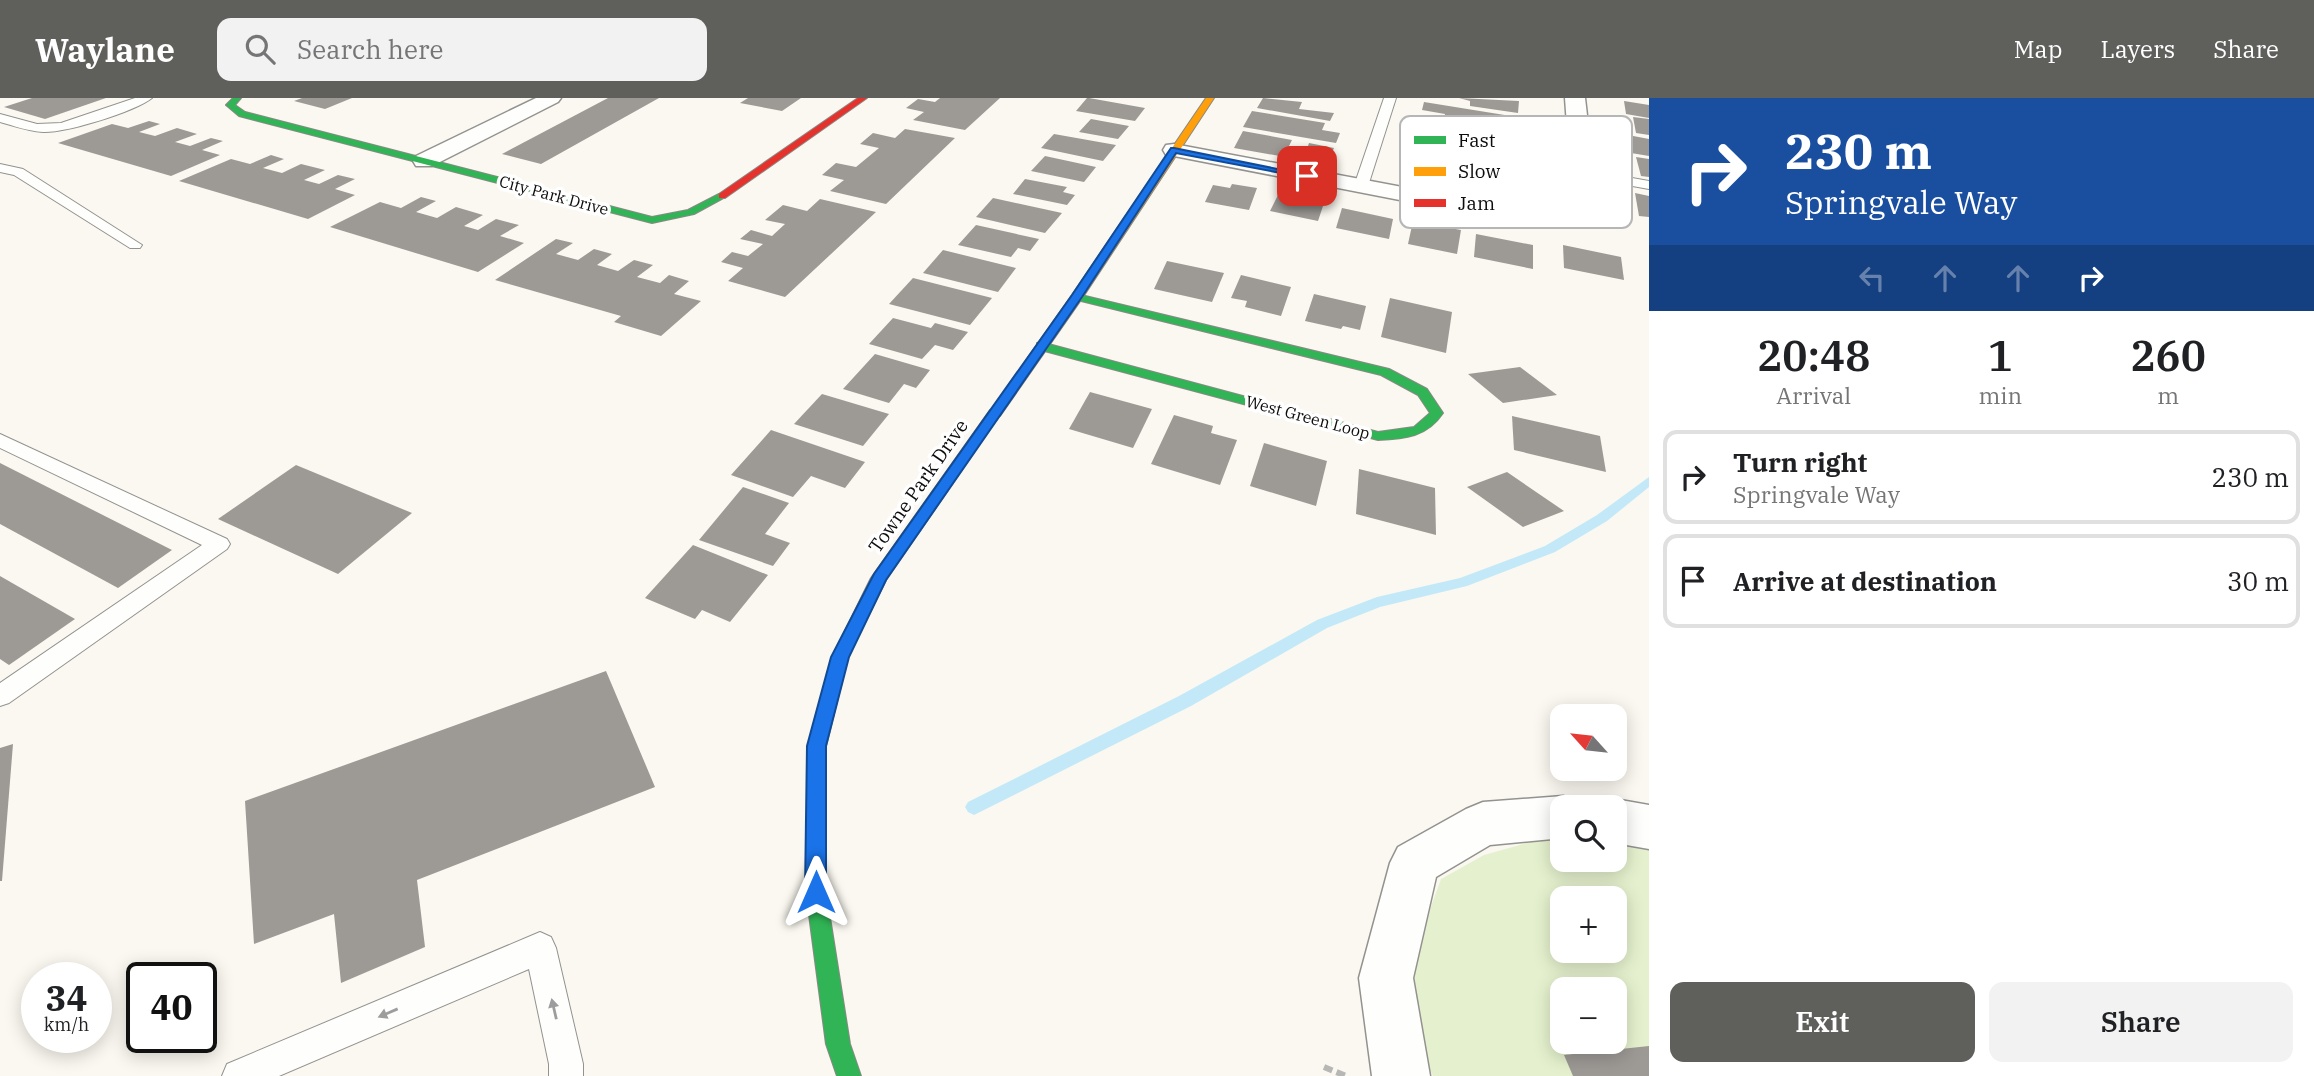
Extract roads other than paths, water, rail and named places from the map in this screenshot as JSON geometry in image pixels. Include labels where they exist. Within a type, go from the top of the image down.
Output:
[{"type":"street","name":"City Park Drive","points":[[237,98],[230,105],[242,114],[652,220],[691,212],[725,195],[863,98]]},
{"type":"street","points":[[424,161],[551,98]]},
{"type":"street","name":"Towne Park Drive","points":[[849,1076],[838,1044],[816,892],[817,746],[840,657],[879,578],[1077,297],[1210,98]]},
{"type":"street","points":[[1575,98],[1577,116]]},
{"type":"street","points":[[1174,150],[1400,193]]},
{"type":"street","name":"West Green Loop","points":[[1041,346],[1378,436],[1416,434],[1432,424],[1437,413],[1432,400],[1422,389],[1385,372],[1077,297]]},
{"type":"street","points":[[1401,1076],[1386,978],[1415,863],[1483,824],[1550,818]]},
{"type":"street","points":[[1627,823],[1649,827]]},
{"type":"lane","points":[[0,118],[50,128],[91,118],[146,98]]},
{"type":"lane","points":[[1361,186],[1390,98]]},
{"type":"lane","points":[[0,168],[19,172],[135,245]]},
{"type":"lane","points":[[0,440],[219,544],[0,696]]},
{"type":"lane","points":[[239,1076],[540,948],[566,1063],[566,1076]]},
{"type":"waterway","points":[[974,807],[1185,701],[1322,624],[1377,602],[1462,582],[1550,549],[1602,518],[1649,481]]}]
